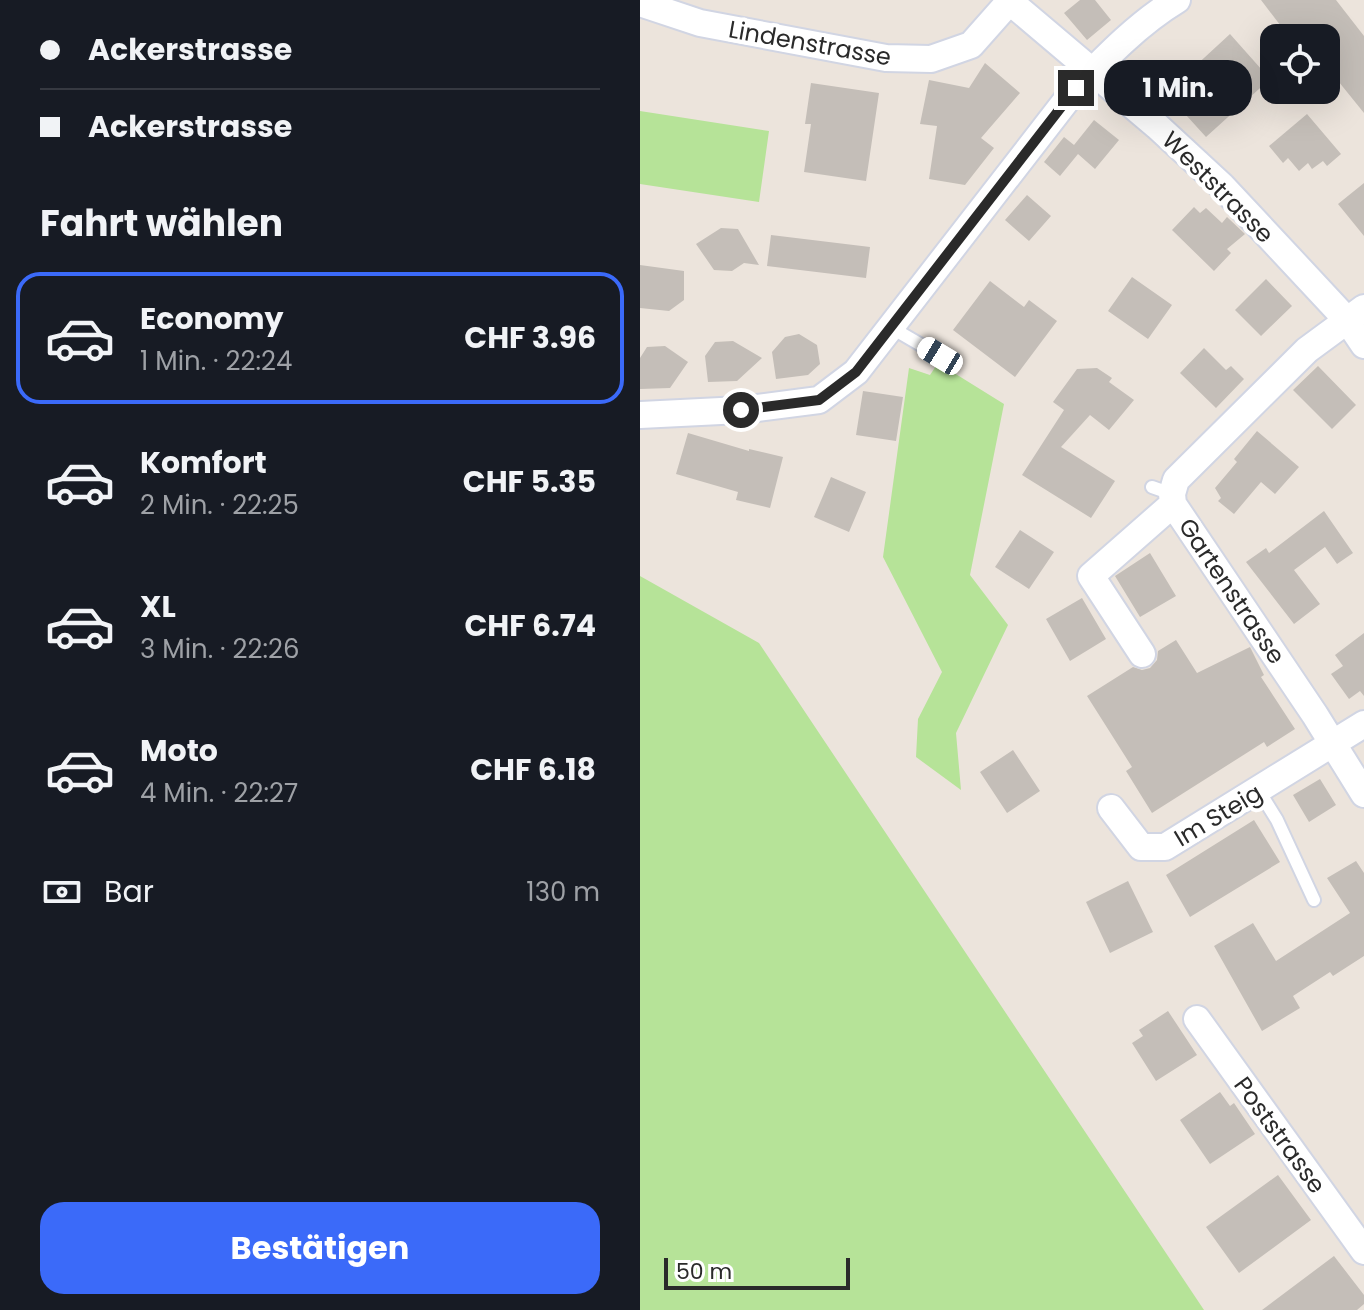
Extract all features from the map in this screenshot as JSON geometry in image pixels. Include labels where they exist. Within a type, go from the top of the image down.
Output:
[{"type":"street","points":[[640,415],[741,410],[819,400],[856,372],[1092,71],[1150,19],[1177,0]]},
{"type":"street","name":"Weststrasse","points":[[1009,1],[1222,186],[1356,314],[1364,345]]},
{"type":"street","name":"Lindenstrasse","points":[[640,3],[700,23],[731,29],[886,58],[931,59],[971,45],[1009,1]]},
{"type":"street","name":"Gartenstrasse","points":[[1356,314],[1307,350],[1176,480],[1165,495],[1364,794]]},
{"type":"street","points":[[1142,654],[1091,576],[1165,495]]},
{"type":"street","name":"Im Steig","points":[[1111,808],[1141,847],[1165,847],[1364,724]]},
{"type":"street","name":"Poststrasse","points":[[1197,1019],[1364,1251]]},
{"type":"lane","points":[[892,328],[940,356]]},
{"type":"lane","points":[[1259,791],[1277,820],[1314,900]]},
{"type":"green space","points":[[640,111],[769,131],[759,202],[640,184]]},
{"type":"green space","points":[[938,363],[1004,404],[970,575],[1008,625],[956,733],[961,790],[916,757],[918,719],[942,672],[883,557],[909,368],[930,375]]},
{"type":"green space","points":[[640,576],[759,643],[1204,1310],[640,1310]]},
{"type":"building","points":[[1080,0],[1095,0],[1111,20],[1087,40],[1064,13]]},
{"type":"building","points":[[1261,0],[1336,0],[1364,36],[1364,113],[1340,83],[1340,24],[1279,24]]},
{"type":"building","points":[[1230,34],[1260,68],[1260,88],[1206,137],[1166,93]]},
{"type":"building","points":[[985,63],[1020,93],[981,138],[994,148],[965,185],[929,179],[937,126],[920,124],[929,80],[969,88]]},
{"type":"building","points":[[811,83],[879,93],[866,181],[804,172],[811,124],[805,124]]},
{"type":"building","points":[[1307,114],[1341,154],[1327,166],[1323,161],[1312,169],[1308,163],[1299,171],[1288,158],[1283,163],[1269,146]]},
{"type":"building","points":[[1094,120],[1119,140],[1095,169],[1078,154],[1060,176],[1044,162],[1064,137],[1074,145]]},
{"type":"building","points":[[1364,183],[1364,236],[1338,204]]},
{"type":"building","points":[[1027,195],[1051,216],[1029,241],[1005,220]]},
{"type":"building","points":[[1194,207],[1200,213],[1206,208],[1222,223],[1227,217],[1245,234],[1227,249],[1231,253],[1214,271],[1172,230]]},
{"type":"building","points":[[721,228],[738,229],[759,265],[744,263],[732,271],[714,270],[696,244]]},
{"type":"building","points":[[771,235],[870,247],[866,278],[767,266]]},
{"type":"building","points":[[640,265],[684,271],[684,300],[669,311],[640,308]]},
{"type":"building","points":[[1132,277],[1172,305],[1148,339],[1108,311]]},
{"type":"building","points":[[1266,279],[1292,306],[1261,336],[1235,310]]},
{"type":"building","points":[[990,281],[1024,307],[1029,300],[1057,321],[1015,377],[953,330]]},
{"type":"building","points":[[799,334],[817,345],[820,364],[808,375],[776,379],[772,352],[785,337]]},
{"type":"building","points":[[733,341],[762,358],[737,381],[708,382],[705,356],[715,342]]},
{"type":"building","points":[[665,346],[688,362],[670,388],[640,389],[640,358],[647,347]]},
{"type":"building","points":[[1204,348],[1226,370],[1231,366],[1244,379],[1216,408],[1180,373]]},
{"type":"building","points":[[1318,366],[1356,405],[1332,429],[1293,390]]},
{"type":"building","points":[[1097,368],[1112,378],[1109,382],[1134,400],[1109,430],[1090,415],[1061,447],[1115,481],[1091,518],[1022,475],[1064,410],[1053,402],[1077,369]]},
{"type":"building","points":[[863,391],[903,397],[896,441],[856,435]]},
{"type":"building","points":[[1257,431],[1299,467],[1275,494],[1261,482],[1234,514],[1218,501],[1221,498],[1215,488]]},
{"type":"building","points":[[688,433],[749,451],[783,457],[770,508],[736,500],[738,492],[676,474]]},
{"type":"building","points":[[831,477],[866,492],[849,532],[814,517]]},
{"type":"building","points":[[1324,511],[1353,553],[1337,564],[1325,547],[1294,570],[1320,604],[1294,624],[1246,562],[1266,548],[1269,553]]},
{"type":"building","points":[[1020,530],[1054,552],[1029,589],[995,567]]},
{"type":"building","points":[[1150,553],[1176,596],[1140,617],[1115,576]]},
{"type":"building","points":[[1082,598],[1106,639],[1070,661],[1046,619]]},
{"type":"building","points":[[1364,633],[1364,696],[1360,691],[1349,699],[1331,674],[1343,666],[1335,655]]},
{"type":"building","points":[[1176,640],[1197,673],[1250,647],[1264,675],[1261,677],[1295,729],[1267,747],[1264,742],[1152,813],[1126,771],[1132,767],[1087,696],[1133,667],[1142,670],[1150,668],[1157,660],[1158,651]]},
{"type":"building","points":[[1013,750],[1040,791],[1007,813],[980,772]]},
{"type":"building","points":[[1320,779],[1336,805],[1309,822],[1293,795]]},
{"type":"building","points":[[1254,820],[1280,862],[1190,917],[1166,875]]},
{"type":"building","points":[[1356,861],[1364,873],[1364,956],[1333,976],[1330,972],[1293,996],[1300,1008],[1262,1031],[1214,946],[1253,923],[1276,961],[1350,913],[1327,878]]},
{"type":"building","points":[[1128,881],[1153,932],[1110,953],[1086,902]]},
{"type":"building","points":[[1168,1011],[1197,1055],[1156,1081],[1132,1043],[1143,1036],[1139,1030]]},
{"type":"building","points":[[1220,1092],[1230,1106],[1234,1103],[1255,1134],[1210,1164],[1180,1120]]},
{"type":"building","points":[[1278,1175],[1311,1220],[1239,1273],[1206,1227]]},
{"type":"building","points":[[1334,1256],[1364,1295],[1364,1304],[1357,1310],[1262,1310]]},
{"type":"route","points":[[741,410],[819,400],[856,372],[1076,88]]}]
